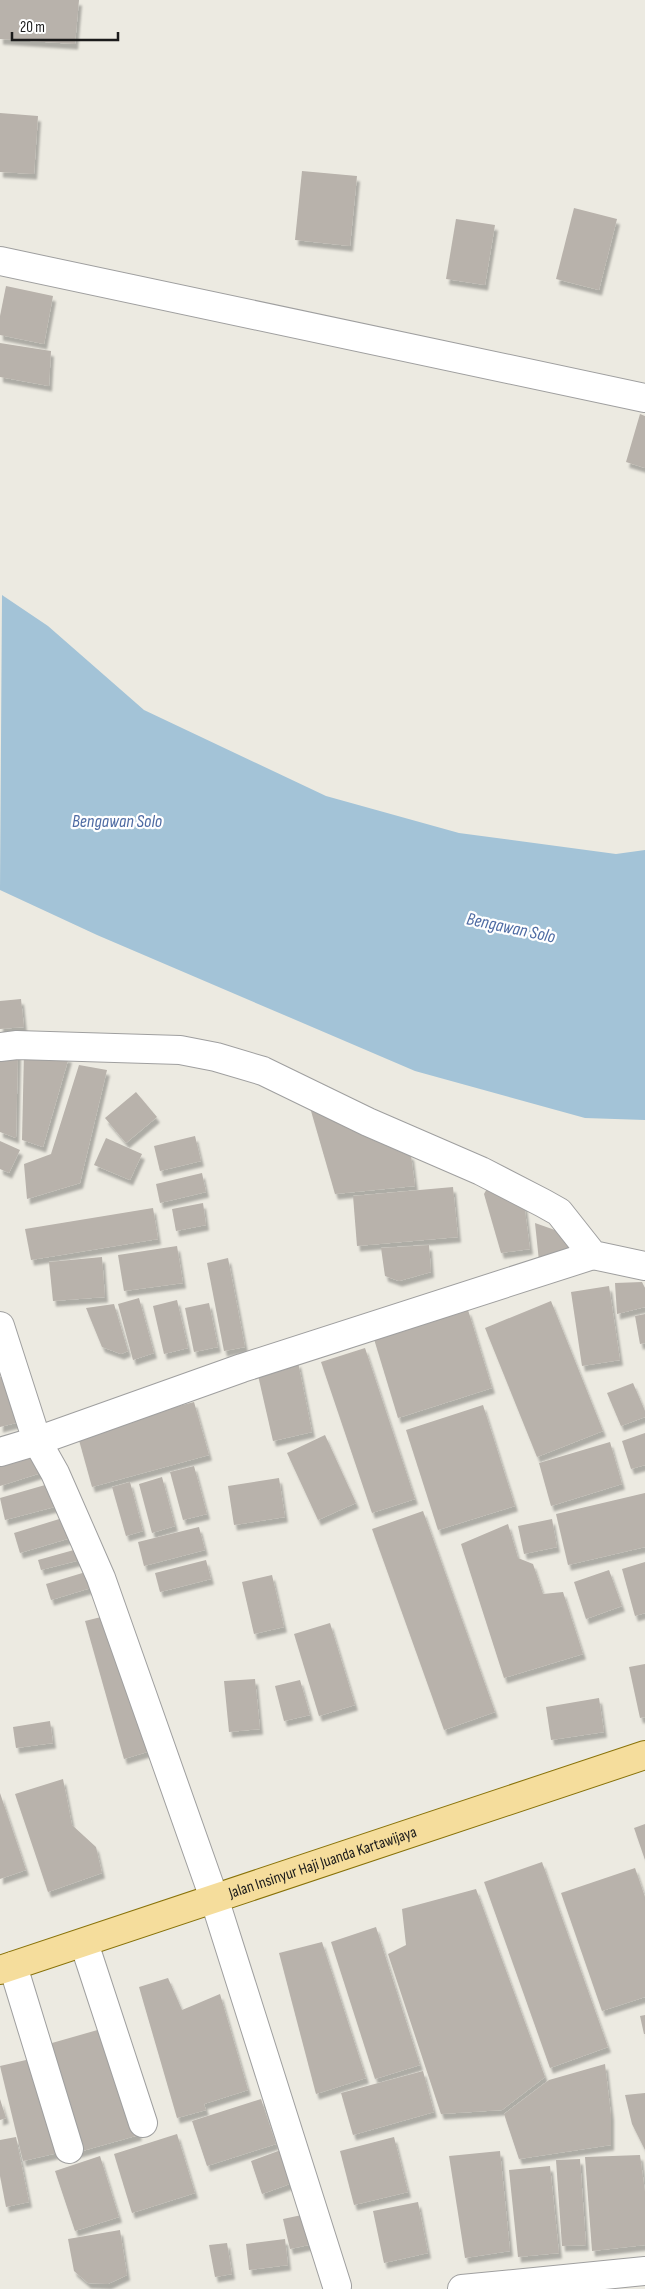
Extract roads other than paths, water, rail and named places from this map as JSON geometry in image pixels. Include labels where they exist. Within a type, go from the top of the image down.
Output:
[{"type":"main road","name":"Jalan Insinyur Haji Juanda Kartawijaya","points":[[6,1968],[645,1756]]},
{"type":"street","points":[[0,261],[645,398]]},
{"type":"street","points":[[0,1047],[17,1045],[180,1050],[216,1057],[263,1071],[368,1122],[481,1172],[543,1203],[558,1212],[593,1255]]},
{"type":"street","points":[[0,1452],[37,1442],[242,1368],[593,1255],[645,1266]]},
{"type":"street","points":[[0,1326],[37,1442],[55,1473],[100,1578],[214,1898],[331,2288]]},
{"type":"street","points":[[84,1943],[143,2123]]},
{"type":"street","points":[[6,1968],[69,2149]]},
{"type":"street","points":[[462,2289],[645,2271]]},
{"type":"water","name":"Bengawan Solo","points":[[2,595],[48,626],[144,710],[326,796],[459,833],[616,854],[645,850],[645,1120],[585,1118],[415,1071],[97,935],[0,890]]}]
